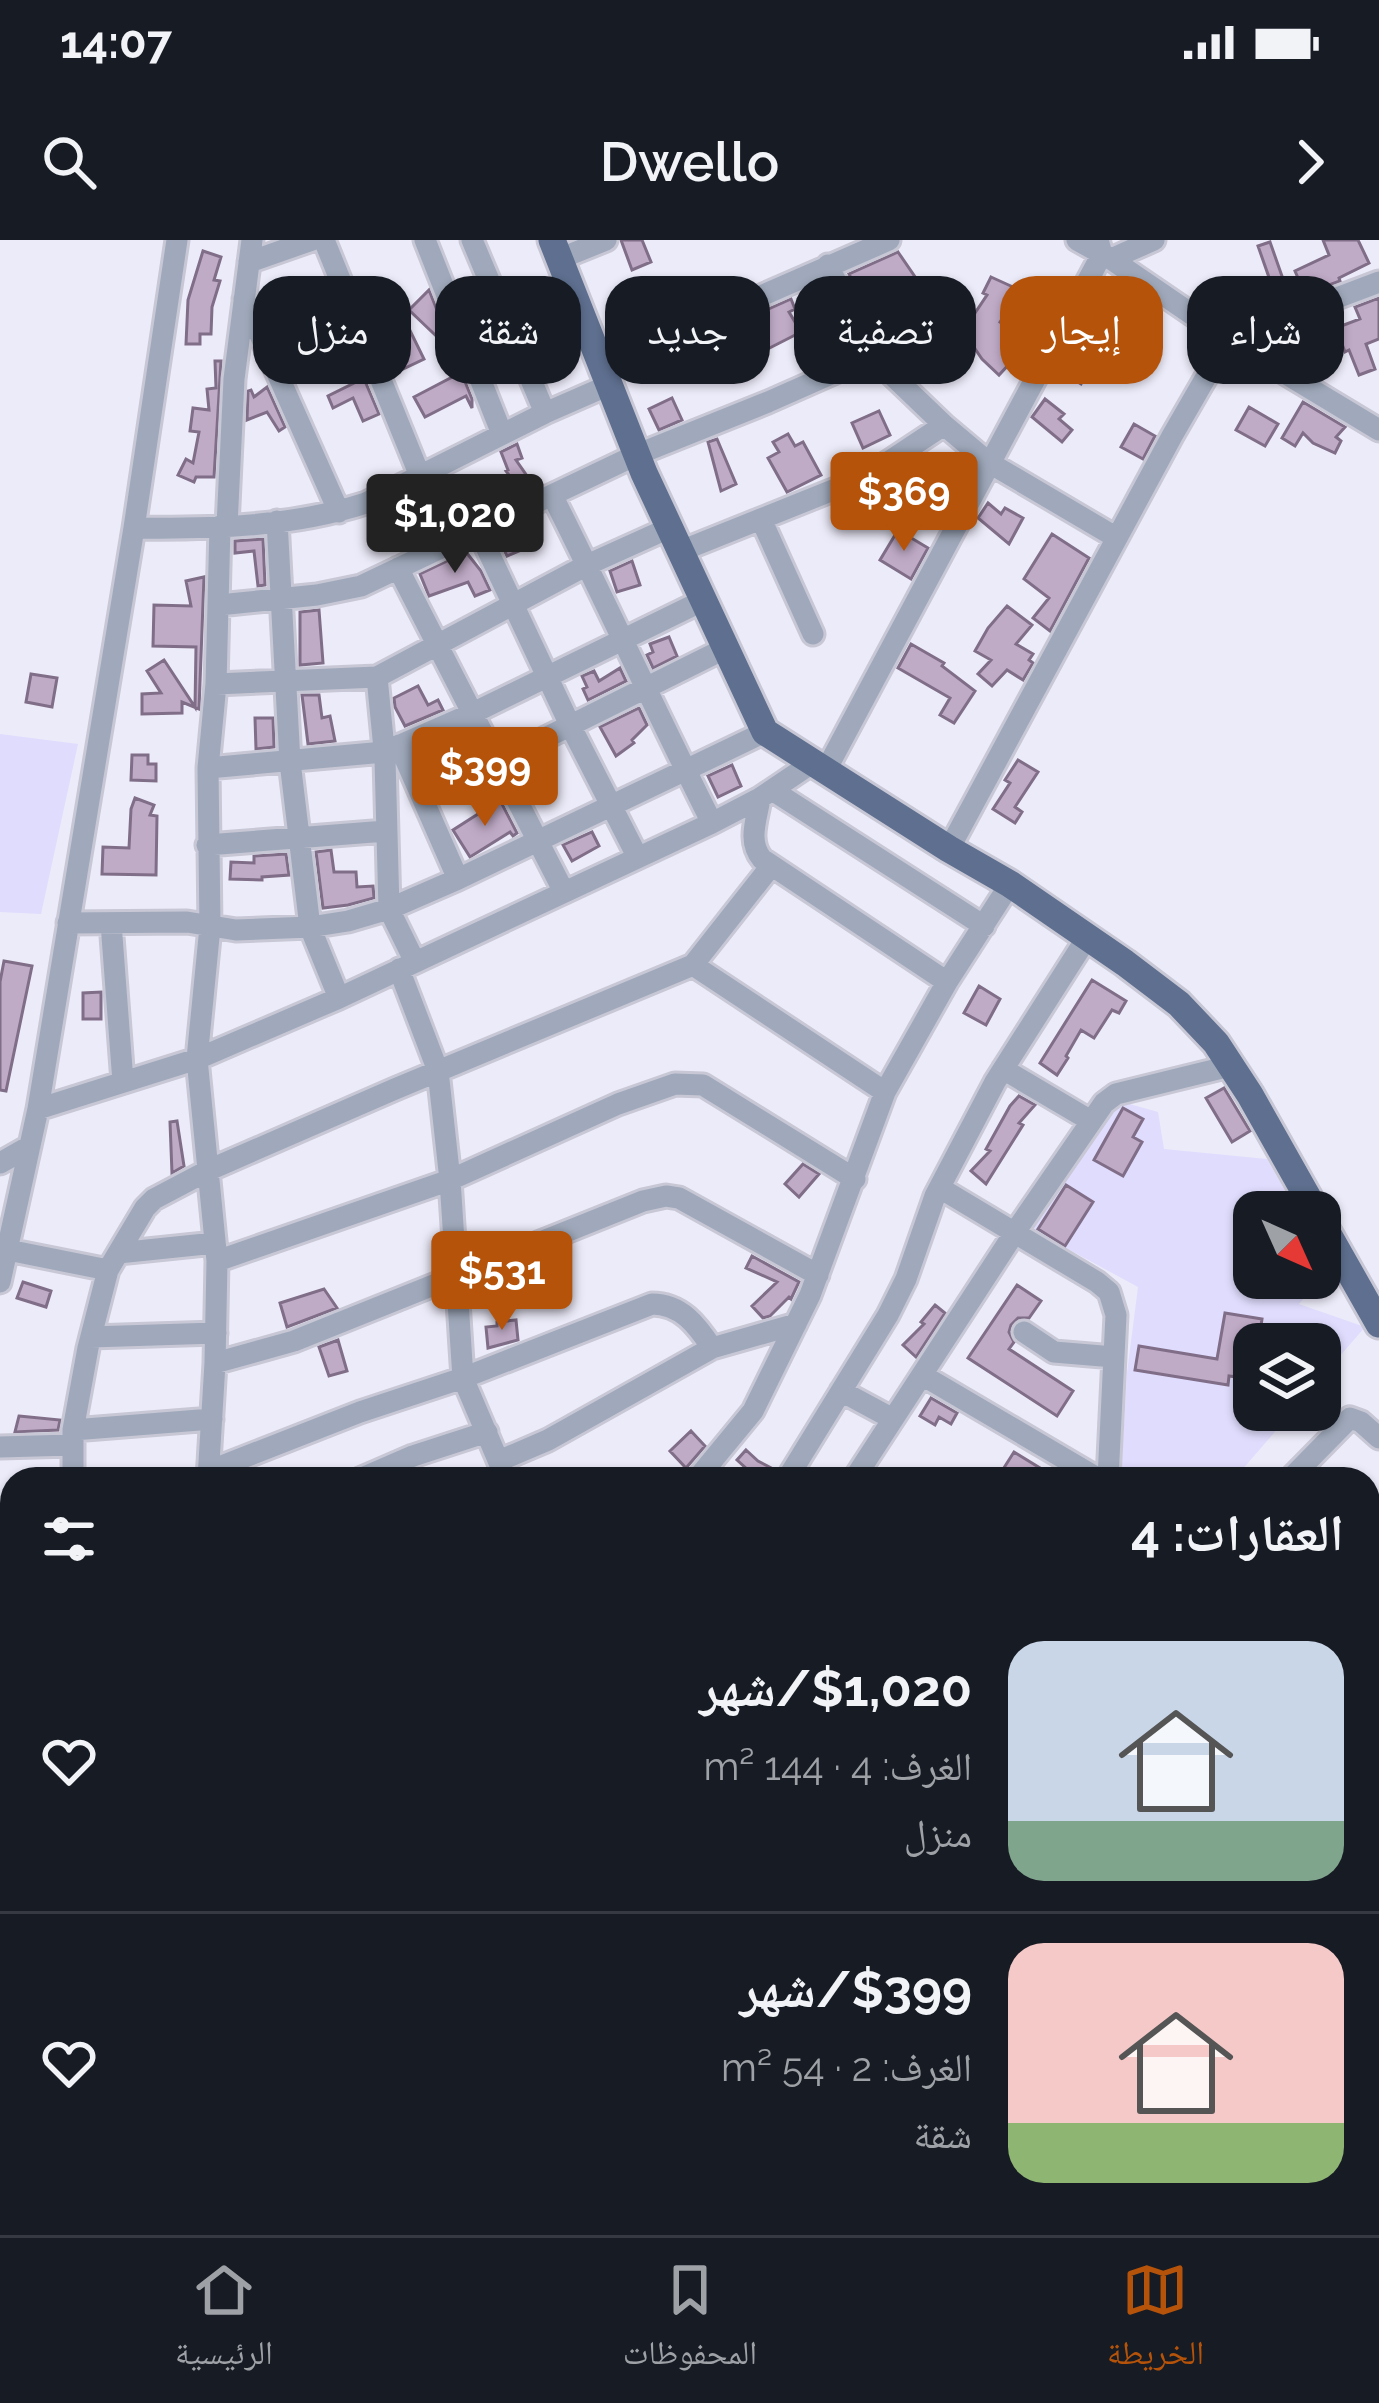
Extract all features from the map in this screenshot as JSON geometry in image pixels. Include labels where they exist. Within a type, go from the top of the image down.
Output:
[{"type":"main road","points":[[555,250],[605,375]]},
{"type":"main road","points":[[608,384],[636,455],[765,732],[1010,884],[1179,1004],[1216,1043],[1304,1191]]},
{"type":"main road","points":[[1341,1257],[1379,1324]]},
{"type":"street","points":[[0,1282],[38,1109],[177,240]]},
{"type":"street","points":[[209,1467],[216,1252],[197,1058],[210,927],[208,768],[234,379],[251,251],[312,240]]},
{"type":"street","points":[[324,240],[420,476]]},
{"type":"street","points":[[424,240],[502,434]]},
{"type":"street","points":[[472,240],[544,413]]},
{"type":"street","points":[[555,250],[606,240]]},
{"type":"street","points":[[770,294],[889,240]]},
{"type":"street","points":[[1077,240],[1104,251],[1187,310]]},
{"type":"street","points":[[38,1109],[197,1058],[338,998],[712,823],[819,766],[1104,251],[1154,240]]},
{"type":"street","points":[[828,265],[833,276]]},
{"type":"street","points":[[1344,295],[1379,282]]},
{"type":"street","points":[[244,299],[339,512]]},
{"type":"street","points":[[134,528],[223,526],[339,512],[366,503],[544,413],[605,375]]},
{"type":"street","points":[[219,605],[361,586],[636,455],[809,384]]},
{"type":"street","points":[[901,384],[988,462],[1117,538]]},
{"type":"street","points":[[950,849],[1203,384]]},
{"type":"street","points":[[1301,384],[1379,430]]},
{"type":"street","points":[[1352,415],[1379,403]]},
{"type":"street","points":[[216,684],[377,677],[587,565],[761,519],[879,468],[944,425]]},
{"type":"street","points":[[552,495],[712,823]]},
{"type":"street","points":[[761,519],[813,634]]},
{"type":"street","points":[[277,521],[290,761],[310,927],[338,998]]},
{"type":"street","points":[[478,530],[637,856]]},
{"type":"street","points":[[398,568],[564,892]]},
{"type":"street","points":[[208,768],[392,748],[704,600]]},
{"type":"street","points":[[421,795],[726,648]]},
{"type":"street","points":[[377,677],[392,748],[386,831],[389,909],[438,1071],[463,1378],[501,1467]]},
{"type":"street","points":[[68,923],[187,922],[236,930],[348,921],[458,879],[765,732]]},
{"type":"street","points":[[392,748],[421,795],[458,879]]},
{"type":"street","points":[[766,794],[754,847],[772,866],[947,982]]},
{"type":"street","points":[[766,794],[984,926]]},
{"type":"street","points":[[207,844],[386,831]]},
{"type":"street","points":[[73,1467],[72,1437],[91,1337],[113,1261],[154,1199],[208,1170],[693,965],[772,866]]},
{"type":"street","points":[[707,1467],[753,1411],[818,1275],[885,1092],[1010,884]]},
{"type":"street","points":[[111,923],[123,1082]]},
{"type":"street","points":[[795,1467],[888,1316],[940,1188],[1003,1069],[1088,936]]},
{"type":"street","points":[[693,965],[885,1092]]},
{"type":"street","points":[[862,1467],[1104,1103],[1116,1094],[1231,1066]]},
{"type":"street","points":[[1003,1069],[1091,1121]]},
{"type":"street","points":[[8,1250],[113,1261],[216,1252],[450,1180],[618,1104],[675,1084],[703,1084],[855,1179]]},
{"type":"street","points":[[0,1163],[30,1146]]},
{"type":"street","points":[[940,1188],[1109,1292],[1116,1315],[1105,1467]]},
{"type":"street","points":[[215,1363],[294,1341],[643,1201],[666,1196],[679,1198],[818,1275]]},
{"type":"street","points":[[227,1467],[359,1412],[463,1378],[652,1304],[667,1304],[681,1312],[712,1348]]},
{"type":"street","points":[[507,1467],[712,1348],[796,1324]]},
{"type":"street","points":[[1024,1332],[1054,1352],[1114,1357]]},
{"type":"street","points":[[91,1337],[216,1333]]},
{"type":"street","points":[[922,1375],[1083,1467]]},
{"type":"street","points":[[841,1391],[893,1419]]},
{"type":"street","points":[[1303,1467],[1350,1418],[1379,1438]]},
{"type":"street","points":[[0,1447],[212,1420]]},
{"type":"street","points":[[388,1467],[487,1432]]},
{"type":"street","points":[[413,1456],[414,1467]]},
{"type":"shaded area","points":[[0,734],[78,744],[41,914],[0,912]]},
{"type":"shaded area","points":[[1119,1101],[1158,1112],[1164,1149],[1267,1159],[1285,1191],[1233,1191],[1233,1299],[1303,1299],[1299,1304],[1365,1327],[1341,1355],[1341,1323],[1233,1323],[1233,1431],[1276,1431],[1244,1467],[1122,1467],[1138,1287],[1031,1229]]},
{"type":"building","points":[[621,240],[642,240],[651,262],[632,270]]},
{"type":"building","points":[[1323,240],[1358,240],[1369,263],[1343,276],[1297,276],[1295,271],[1329,255]]},
{"type":"building","points":[[1270,242],[1282,276],[1269,276],[1258,246]]},
{"type":"building","points":[[203,251],[221,257],[214,280],[220,281],[211,334],[200,334],[200,344],[186,344],[188,300]]},
{"type":"building","points":[[898,252],[914,276],[850,276]]},
{"type":"building","points":[[991,277],[1000,281],[999,375],[976,350],[976,312],[987,295],[983,293]]},
{"type":"building","points":[[429,290],[435,305],[435,335],[411,312]]},
{"type":"building","points":[[1379,298],[1379,339],[1366,344],[1375,369],[1359,375],[1349,350],[1344,349],[1344,325],[1360,319],[1355,307]]},
{"type":"building","points":[[791,299],[794,306],[789,312],[794,336],[770,348],[770,308]]},
{"type":"building","points":[[411,333],[424,359],[411,365]]},
{"type":"building","points":[[215,361],[221,361],[214,477],[196,477],[194,482],[178,475],[186,459],[193,463],[199,432],[190,431],[193,408],[209,410],[207,389],[216,388]]},
{"type":"building","points":[[352,384],[366,384],[379,414],[363,421],[353,398],[333,408],[328,396]]},
{"type":"building","points":[[439,384],[466,384],[472,408],[466,396],[425,417],[414,397]]},
{"type":"building","points":[[267,387],[285,427],[279,431],[267,412],[247,420],[248,391],[254,397]]},
{"type":"building","points":[[672,398],[682,420],[659,430],[649,409]]},
{"type":"building","points":[[1045,399],[1064,414],[1059,419],[1072,430],[1062,442],[1032,417]]},
{"type":"building","points":[[1303,402],[1345,427],[1336,437],[1341,441],[1335,453],[1303,433],[1295,446],[1282,438]]},
{"type":"building","points":[[1249,407],[1278,424],[1265,446],[1236,430]]},
{"type":"building","points":[[879,411],[890,435],[863,448],[852,423]]},
{"type":"building","points":[[1134,424],[1155,436],[1143,459],[1121,447]]},
{"type":"building","points":[[788,434],[795,446],[803,442],[821,475],[787,492],[768,458],[779,452],[773,442]]},
{"type":"building","points":[[717,439],[736,484],[721,491],[708,442]]},
{"type":"building","points":[[517,444],[522,458],[516,460],[527,476],[516,484],[501,452]]},
{"type":"building","points":[[988,503],[1001,514],[1005,508],[1023,518],[1009,544],[978,518]]},
{"type":"building","points":[[523,525],[531,546],[507,556],[498,537]]},
{"type":"building","points":[[898,530],[928,548],[911,579],[880,560]]},
{"type":"building","points":[[1052,534],[1089,558],[1050,631],[1033,618],[1049,598],[1024,579]]},
{"type":"building","points":[[263,539],[265,585],[258,586],[254,551],[235,553],[235,541]]},
{"type":"building","points":[[466,552],[490,590],[475,596],[468,582],[429,596],[420,574]]},
{"type":"building","points":[[632,561],[640,585],[617,592],[610,571]]},
{"type":"building","points":[[204,577],[199,709],[182,702],[182,713],[142,714],[142,694],[161,693],[147,671],[164,660],[195,707],[196,647],[153,646],[154,605],[191,606],[186,581]]},
{"type":"building","points":[[1007,606],[1032,625],[1016,644],[1033,654],[1029,660],[1033,663],[1023,680],[1007,670],[992,686],[978,674],[991,660],[975,651]]},
{"type":"building","points":[[319,610],[323,663],[300,665],[300,612]]},
{"type":"building","points":[[669,637],[677,656],[653,668],[647,655],[653,652],[650,644]]},
{"type":"building","points":[[911,644],[944,663],[975,691],[954,723],[940,715],[950,698],[898,668]]},
{"type":"building","points":[[620,668],[626,681],[588,700],[582,676],[594,671],[599,681]]},
{"type":"building","points":[[31,674],[57,678],[52,707],[26,702]]},
{"type":"building","points":[[418,686],[428,705],[438,700],[443,710],[405,726],[394,698]]},
{"type":"building","points":[[302,695],[319,695],[322,718],[330,716],[335,741],[308,744]]},
{"type":"building","points":[[639,708],[647,725],[616,756],[600,727]]},
{"type":"building","points":[[255,718],[273,718],[274,747],[256,749]]},
{"type":"building","points":[[132,755],[148,755],[148,764],[156,764],[156,781],[131,780]]},
{"type":"building","points":[[1018,760],[1038,772],[1015,807],[1022,812],[1015,823],[993,809]]},
{"type":"building","points":[[732,765],[741,786],[718,797],[708,776]]},
{"type":"building","points":[[135,798],[154,805],[150,815],[157,816],[156,875],[102,874],[103,847],[129,848]]},
{"type":"building","points":[[500,800],[517,833],[510,832],[470,857],[453,830]]},
{"type":"building","points":[[592,832],[599,846],[572,861],[563,845]]},
{"type":"building","points":[[331,850],[334,872],[356,872],[357,887],[373,886],[374,898],[323,908],[316,852]]},
{"type":"building","points":[[286,854],[289,875],[230,879],[231,862],[254,863],[254,856]]},
{"type":"building","points":[[4,961],[32,966],[6,1091],[0,1090]]},
{"type":"building","points":[[1092,980],[1126,1001],[1119,1013],[1112,1010],[1094,1038],[1081,1030],[1057,1075],[1040,1063]]},
{"type":"building","points":[[979,986],[1000,999],[986,1025],[964,1013]]},
{"type":"building","points":[[101,992],[101,1019],[83,1019],[83,993]]},
{"type":"building","points":[[1224,1088],[1250,1131],[1232,1142],[1206,1098]]},
{"type":"building","points":[[1019,1096],[1035,1105],[1019,1123],[1023,1125],[986,1184],[971,1171],[990,1151],[986,1149]]},
{"type":"building","points":[[1123,1108],[1143,1119],[1133,1137],[1142,1142],[1123,1176],[1094,1160]]},
{"type":"building","points":[[177,1121],[184,1166],[172,1173],[170,1122]]},
{"type":"building","points":[[803,1164],[819,1174],[799,1197],[785,1184]]},
{"type":"building","points":[[1066,1185],[1093,1202],[1065,1246],[1038,1229]]},
{"type":"building","points":[[752,1256],[799,1282],[791,1299],[763,1318],[752,1306],[777,1282],[746,1268]]},
{"type":"building","points":[[23,1282],[51,1291],[46,1307],[17,1298]]},
{"type":"building","points":[[1017,1285],[1041,1301],[1029,1318],[1018,1318],[1011,1325],[1014,1342],[1009,1349],[1073,1391],[1057,1416],[968,1358]]},
{"type":"building","points":[[324,1289],[337,1308],[287,1327],[280,1303]]},
{"type":"building","points":[[935,1305],[945,1313],[916,1357],[903,1345]]},
{"type":"building","points":[[1225,1313],[1262,1319],[1261,1323],[1233,1323],[1233,1377],[1229,1376],[1228,1385],[1135,1370],[1139,1346],[1217,1359]]},
{"type":"building","points":[[516,1320],[518,1340],[488,1348],[486,1327]]},
{"type":"building","points":[[338,1340],[347,1371],[329,1376],[319,1347]]},
{"type":"building","points":[[931,1398],[957,1413],[951,1424],[939,1417],[935,1425],[920,1416]]},
{"type":"building","points":[[19,1416],[60,1420],[58,1430],[15,1432]]},
{"type":"building","points":[[691,1431],[705,1446],[687,1467],[670,1451]]},
{"type":"building","points":[[746,1450],[769,1467],[745,1467],[737,1460]]},
{"type":"building","points":[[1014,1452],[1038,1467],[1004,1467]]}]
